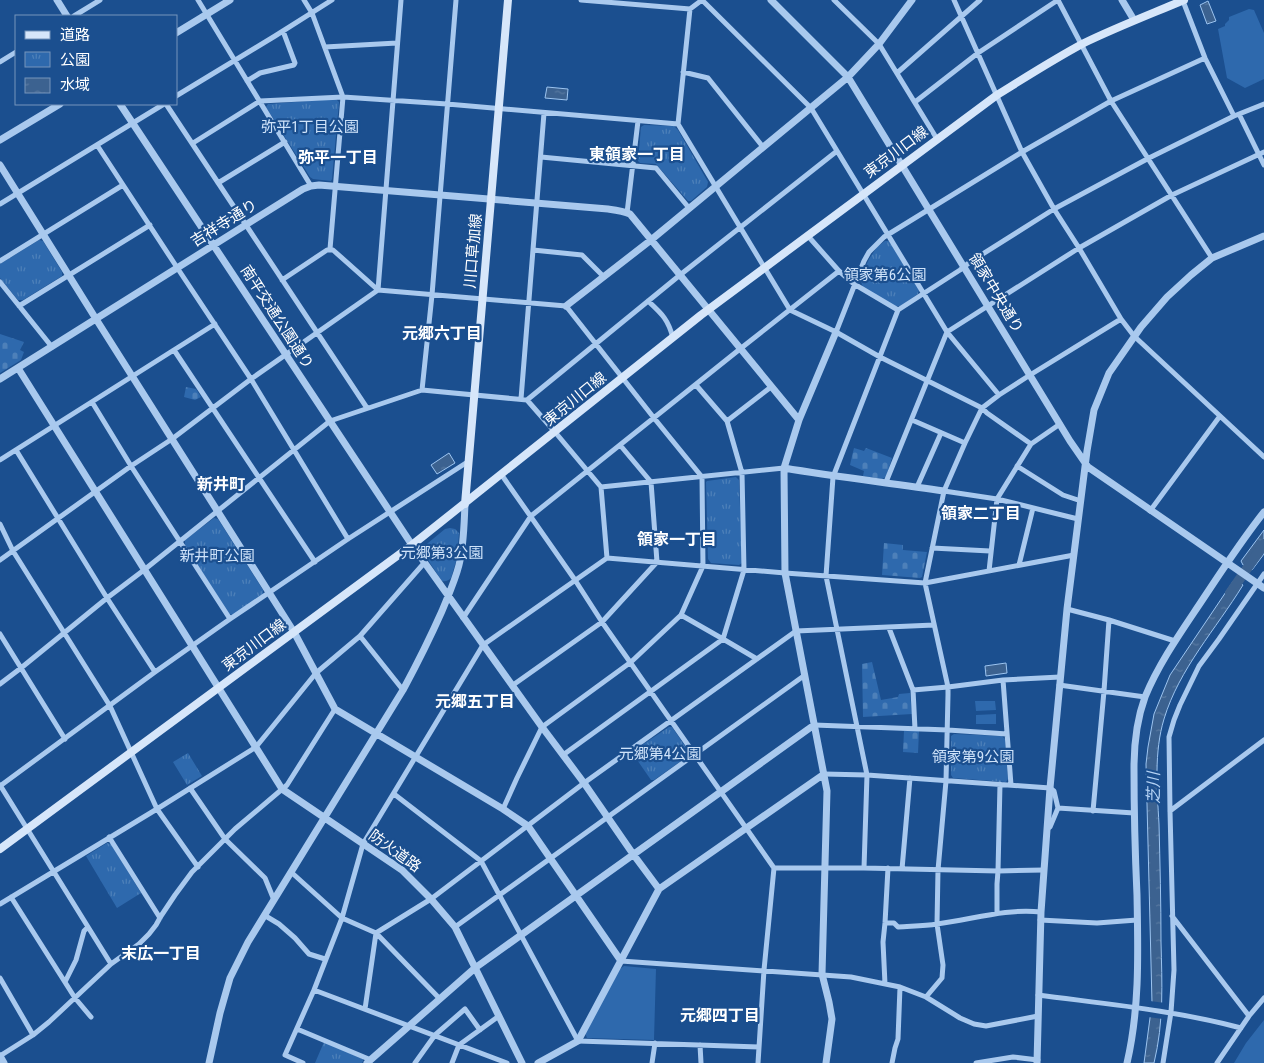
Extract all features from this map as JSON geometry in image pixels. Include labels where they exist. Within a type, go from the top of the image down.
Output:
[{"type":"main road","name":"川口草加線","points":[[465,504],[508,0]]},
{"type":"main road","name":"東京川口線","points":[[0,849],[412,545],[708,310],[997,95],[1082,44],[1184,0]]},
{"type":"street","points":[[56,0],[66,15]]},
{"type":"street","points":[[76,15],[100,0]]},
{"type":"street","points":[[198,0],[311,186]]},
{"type":"street","points":[[178,32],[230,0]]},
{"type":"street","points":[[304,0],[312,13],[343,97],[330,249]]},
{"type":"street","points":[[178,95],[332,0]]},
{"type":"street","points":[[0,560],[131,466],[172,439],[252,379],[378,290],[401,0]]},
{"type":"street","points":[[422,390],[432,295],[456,0]]},
{"type":"street","points":[[581,0],[690,9],[702,0],[811,108],[947,332],[999,395]]},
{"type":"street","name":"領家中央通り","points":[[771,0],[848,76],[1070,442],[1091,470],[1259,584]]},
{"type":"street","points":[[834,0],[879,44],[937,139]]},
{"type":"street","points":[[330,249],[378,290],[566,306],[651,240],[848,76],[879,44],[912,0]]},
{"type":"street","points":[[954,0],[1022,152],[1054,209],[1121,319],[1134,336],[1264,457]]},
{"type":"street","points":[[897,73],[980,0]]},
{"type":"street","points":[[915,102],[978,53],[1058,0],[1111,102],[1212,258]]},
{"type":"street","points":[[1122,0],[1134,20]]},
{"type":"street","points":[[1184,0],[1205,58],[1261,154],[1264,165]]},
{"type":"street","points":[[690,9],[678,124],[790,310],[982,408],[1031,444]]},
{"type":"street","points":[[247,81],[260,73],[294,65],[295,63],[283,31]]},
{"type":"street","points":[[325,47],[397,43]]},
{"type":"street","points":[[0,62],[15,53]]},
{"type":"street","points":[[826,1063],[832,1019],[830,1002],[822,974],[828,791],[785,573],[784,468],[799,420],[864,261],[877,243],[888,234],[1022,152],[1111,102],[1205,58]]},
{"type":"street","points":[[683,72],[708,78],[763,147]]},
{"type":"street","points":[[193,143],[260,102],[343,97],[678,124]]},
{"type":"street","points":[[864,868],[867,775],[826,576],[833,476],[898,310],[1054,209],[1149,158],[1237,115],[1264,104]]},
{"type":"street","points":[[0,140],[58,105]]},
{"type":"street","name":"南平交通公園通り","points":[[121,105],[389,512],[463,618],[659,889]]},
{"type":"street","points":[[0,204],[163,105]]},
{"type":"street","points":[[166,105],[193,143],[367,408]]},
{"type":"street","points":[[524,399],[529,303],[544,113]]},
{"type":"street","points":[[638,120],[627,213],[799,420]]},
{"type":"street","points":[[218,183],[285,142]]},
{"type":"street","points":[[97,145],[252,379],[348,539]]},
{"type":"street","points":[[524,399],[837,150]]},
{"type":"street","points":[[886,482],[947,332],[1079,248],[1172,195],[1261,154]]},
{"type":"street","points":[[540,157],[656,168],[689,208]]},
{"type":"street","points":[[0,165],[294,632],[335,709],[503,809],[528,826],[621,961]]},
{"type":"street","points":[[0,261],[123,185]]},
{"type":"street","name":"吉祥寺通り","points":[[0,379],[303,189],[311,186],[335,186],[608,209],[627,213]]},
{"type":"street","points":[[19,306],[150,225]]},
{"type":"street","points":[[808,236],[839,271],[854,284],[898,310]]},
{"type":"street","points":[[976,1063],[1013,1057],[1037,1061],[1040,920],[1059,681],[1078,519],[1095,406],[1109,373],[1134,336],[1167,297],[1212,258],[1264,236]]},
{"type":"street","points":[[282,280],[330,249]]},
{"type":"street","points":[[533,250],[582,255],[604,277]]},
{"type":"street","points":[[463,618],[531,516],[839,271]]},
{"type":"street","points":[[0,282],[52,347]]},
{"type":"street","points":[[648,301],[665,316],[673,338]]},
{"type":"street","points":[[503,809],[542,727],[631,662],[681,615],[703,566],[702,477],[566,306]]},
{"type":"street","points":[[926,997],[942,978],[943,965],[937,924],[938,870],[946,781],[948,687],[925,582],[944,491],[982,408],[1030,375],[1121,319]]},
{"type":"street","points":[[0,460],[215,324]]},
{"type":"street","points":[[174,350],[314,562]]},
{"type":"street","name":"防火道路","points":[[18,368],[282,789],[402,870],[431,899],[455,927],[522,1063]]},
{"type":"street","points":[[563,755],[723,639],[744,570],[742,473],[727,421],[696,385]]},
{"type":"street","points":[[727,421],[771,387]]},
{"type":"street","points":[[0,684],[330,421],[422,390],[524,399],[602,487],[607,558]]},
{"type":"street","points":[[92,402],[230,619]]},
{"type":"street","points":[[1150,511],[1220,416]]},
{"type":"street","points":[[912,420],[965,444]]},
{"type":"street","points":[[989,571],[997,499],[1031,444],[1060,424]]},
{"type":"street","points":[[917,487],[941,433]]},
{"type":"street","points":[[513,685],[602,622],[657,562],[651,482],[620,445]]},
{"type":"street","points":[[16,450],[155,672]]},
{"type":"street","points":[[111,964],[0,786],[192,645],[348,539],[469,461]]},
{"type":"street","points":[[1017,466],[1063,495],[1081,501]]},
{"type":"street","points":[[602,487],[784,468],[997,499],[1078,519]]},
{"type":"street","points":[[501,474],[774,868],[764,970],[758,1063]]},
{"type":"street","points":[[209,1063],[230,978],[248,942],[417,665],[454,583],[461,558],[465,504]]},
{"type":"street","points":[[1019,565],[1033,508]]},
{"type":"street","points":[[1127,1063],[1139,1008],[1134,813],[1134,754],[1138,724],[1145,697],[1175,641],[1264,512]]},
{"type":"street","points":[[0,524],[13,551],[110,706],[157,809],[198,867]]},
{"type":"street","points":[[932,548],[990,551]]},
{"type":"street","points":[[302,1063],[285,1055],[314,990],[342,918],[363,844],[483,645],[607,558],[744,570],[925,582],[1074,555]]},
{"type":"street","points":[[0,904],[256,747],[316,673],[360,636],[425,562]]},
{"type":"street","points":[[1163,1063],[1174,970],[1169,737],[1174,720],[1198,666],[1259,584],[1264,574]]},
{"type":"street","points":[[1067,609],[1175,641]]},
{"type":"street","points":[[681,615],[757,659]]},
{"type":"street","points":[[1094,811],[1109,620]]},
{"type":"street","points":[[376,933],[431,899],[584,783],[796,631],[934,625]]},
{"type":"street","points":[[889,628],[913,690],[915,729]]},
{"type":"street","points":[[0,634],[64,739]]},
{"type":"street","points":[[360,636],[403,690]]},
{"type":"street","points":[[455,927],[805,675]]},
{"type":"street","points":[[913,690],[1003,680],[1059,681],[1104,691],[1145,697]]},
{"type":"street","points":[[1003,680],[1011,785]]},
{"type":"street","points":[[4,1063],[0,1056],[33,1035],[111,964],[140,944],[156,925],[175,895],[198,867],[235,829],[287,785],[335,709]]},
{"type":"street","points":[[297,1029],[369,1061],[475,968],[814,725],[1007,734]]},
{"type":"street","points":[[1170,811],[1264,740]]},
{"type":"street","points":[[578,1041],[659,889],[824,774],[867,775],[1050,788],[1054,792],[1058,808],[1047,830]]},
{"type":"street","points":[[902,869],[910,778]]},
{"type":"street","points":[[997,913],[996,884],[1000,784]]},
{"type":"street","points":[[190,788],[225,839],[265,878],[274,900]]},
{"type":"street","points":[[394,794],[481,861],[578,1041]]},
{"type":"street","points":[[1058,808],[1134,813]]},
{"type":"street","points":[[109,837],[160,918]]},
{"type":"street","points":[[774,868],[1044,870]]},
{"type":"street","points":[[885,984],[883,942],[888,868]]},
{"type":"street","points":[[291,872],[342,918],[376,933],[440,998]]},
{"type":"street","points":[[12,897],[75,998],[91,1016]]},
{"type":"street","points":[[885,923],[894,923],[898,927],[937,924],[997,913],[1029,910],[1041,912]]},
{"type":"street","points":[[264,915],[280,924],[309,954],[325,959]]},
{"type":"street","points":[[1172,916],[1249,1016]]},
{"type":"street","points":[[1040,920],[1097,922],[1138,920]]},
{"type":"street","points":[[65,982],[76,960],[84,931],[88,928]]},
{"type":"street","points":[[365,1009],[376,933]]},
{"type":"street","points":[[621,961],[851,977],[900,987],[926,997],[960,1018],[974,1024],[986,1026],[1038,1016]]},
{"type":"street","points":[[0,978],[33,1035]]},
{"type":"street","points":[[892,1063],[898,1039],[900,987]]},
{"type":"street","points":[[314,990],[508,1063]]},
{"type":"street","points":[[1038,996],[1169,1012],[1241,1028]]},
{"type":"street","points":[[1217,1063],[1249,1016],[1264,998]]},
{"type":"street","points":[[415,1063],[435,1036],[465,1009],[480,1030]]},
{"type":"street","points":[[452,1063],[460,1045],[499,1016]]},
{"type":"street","points":[[538,1063],[578,1041],[758,1048]]},
{"type":"street","points":[[652,1063],[655,1044]]},
{"type":"street","points":[[700,1045],[702,1063]]},
{"type":"green space","points":[[1249,9],[1254,10],[1264,33],[1264,79],[1245,88],[1227,78],[1218,29],[1225,26],[1229,17]]},
{"type":"green space","name":"弥平1丁目公園","points":[[336,99],[339,102],[332,179],[331,181],[313,179],[266,107],[268,104]]},
{"type":"green space","points":[[644,125],[674,126],[678,130],[708,182],[707,187],[691,201],[688,201],[656,164],[640,163],[638,161],[641,127]]},
{"type":"green space","points":[[39,240],[43,241],[62,272],[62,276],[23,300],[18,300],[0,278],[0,264]]},
{"type":"green space","name":"領家第6公園","points":[[885,241],[889,241],[919,290],[918,294],[900,306],[896,306],[863,288],[860,278],[877,247]]},
{"type":"green space","points":[[0,334],[24,342],[20,350],[24,352],[21,360],[0,373]]},
{"type":"green space","points":[[186,387],[196,389],[201,397],[195,400],[184,397]]},
{"type":"green space","points":[[854,448],[864,451],[866,448],[892,458],[886,477],[882,479],[863,476],[864,471],[850,465]]},
{"type":"green space","points":[[736,477],[739,480],[742,563],[739,565],[711,563],[708,559],[706,482]]},
{"type":"green space","name":"新井町公園","points":[[214,518],[218,519],[263,590],[263,595],[233,615],[229,614],[185,545],[185,540]]},
{"type":"green space","name":"元郷第3公園","points":[[445,529],[455,529],[459,533],[457,558],[451,578],[447,581],[442,581],[422,548]]},
{"type":"green space","points":[[884,543],[903,545],[903,550],[927,552],[922,577],[882,575]]},
{"type":"green space","points":[[872,662],[881,700],[898,697],[899,694],[910,693],[912,714],[863,717],[862,664]]},
{"type":"green space","points":[[975,701],[995,701],[996,710],[976,711]]},
{"type":"green space","points":[[996,714],[996,724],[976,724],[976,715]]},
{"type":"green space","name":"元郷第4公園","points":[[669,727],[672,727],[689,752],[688,756],[654,780],[651,780],[633,754],[633,751]]},
{"type":"green space","points":[[904,731],[919,731],[918,753],[903,752]]},
{"type":"green space","name":"領家第9公園","points":[[954,734],[1002,736],[1005,739],[1008,779],[1006,782],[953,778],[951,775],[951,736]]},
{"type":"green space","points":[[188,753],[202,776],[187,785],[173,762]]},
{"type":"green space","points":[[107,843],[111,844],[141,893],[117,908],[86,856]]},
{"type":"green space","points":[[624,966],[656,969],[654,1040],[587,1038],[585,1033],[620,969]]},
{"type":"green space","points":[[1264,1020],[1264,1063],[1234,1063],[1246,1043]]},
{"type":"green space","points":[[324,1042],[363,1059],[362,1063],[315,1063]]},
{"type":"water","points":[[1208,1],[1216,21],[1207,24],[1200,5]]},
{"type":"water","points":[[547,87],[568,89],[567,100],[545,98]]},
{"type":"water","points":[[449,453],[455,463],[437,474],[431,465]]},
{"type":"water","points":[[1264,530],[1264,554],[1252,570],[1243,565],[1241,561]]},
{"type":"water","points":[[1234,580],[1243,585],[1188,666],[1171,701],[1161,732],[1157,771],[1161,898],[1161,1018],[1154,1063],[1144,1063],[1152,1003],[1146,764],[1154,714],[1170,675]]},
{"type":"water","points":[[1006,663],[1007,673],[986,676],[985,666]]},
{"type":"pier","points":[[1150,1001],[1165,1003],[1163,1019],[1148,1017]]},
{"type":"waterway","name":"芝川","points":[[1230,593],[1264,544]]},
{"type":"district","name":"東領家一丁目","points":[[637,154]]},
{"type":"district","name":"弥平一丁目","points":[[338,157]]},
{"type":"district","name":"元郷六丁目","points":[[442,333]]},
{"type":"district","name":"新井町","points":[[221,484]]},
{"type":"district","name":"領家二丁目","points":[[981,513]]},
{"type":"district","name":"領家一丁目","points":[[677,539]]},
{"type":"district","name":"元郷五丁目","points":[[475,701]]},
{"type":"district","name":"末広一丁目","points":[[161,953]]},
{"type":"district","name":"元郷四丁目","points":[[720,1015]]}]
